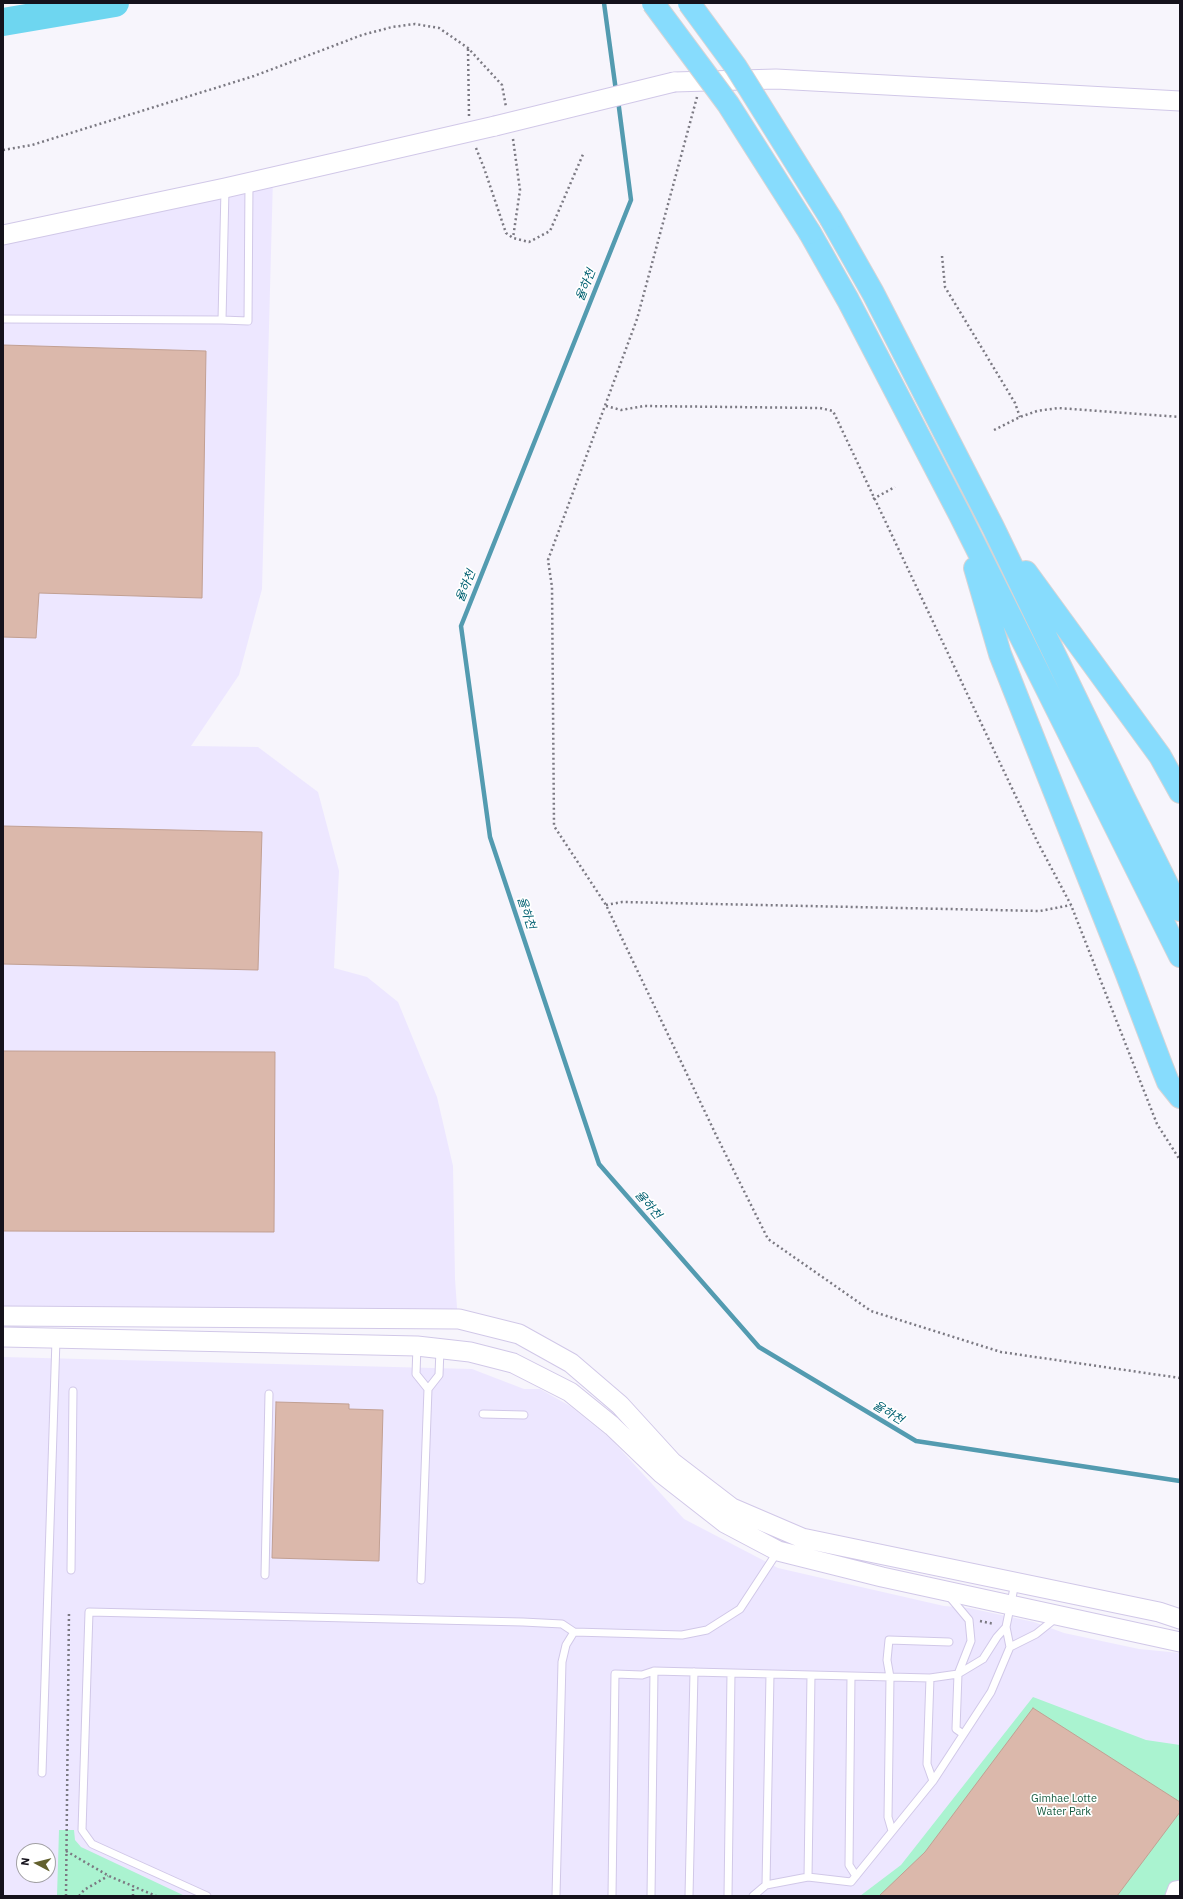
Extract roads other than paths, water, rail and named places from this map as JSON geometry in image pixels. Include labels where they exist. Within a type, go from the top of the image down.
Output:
[{"type":"highway","points":[[653,3],[728,104],[810,233],[848,300],[960,515],[1180,956]]},
{"type":"highway","points":[[689,3],[736,67],[831,219],[873,293],[993,527],[1180,910]]},
{"type":"highway","points":[[960,515],[1000,654],[1168,1082],[1180,1097]]},
{"type":"highway","points":[[993,527],[1160,756],[1180,792]]},
{"type":"main road","points":[[3,235],[249,183],[469,133],[502,120],[674,82],[776,79],[1180,101]]},
{"type":"main road","points":[[3,1316],[459,1319],[519,1334],[571,1363],[620,1405],[672,1462],[732,1508],[802,1538],[1159,1612],[1180,1619]]},
{"type":"main road","points":[[3,1337],[417,1346],[470,1352],[513,1364],[570,1392],[612,1426],[661,1473],[725,1523],[778,1551],[944,1590],[1180,1642]]},
{"type":"street","points":[[1172,1896],[1175,1888],[1180,1887]]},
{"type":"lane","points":[[3,319],[248,321],[249,183]]},
{"type":"lane","points":[[222,320],[225,188]]},
{"type":"lane","points":[[42,1773],[56,1339]]},
{"type":"lane","points":[[417,1346],[416,1374],[428,1389]]},
{"type":"lane","points":[[421,1580],[428,1389],[439,1375],[440,1348]]},
{"type":"lane","points":[[70,1570],[73,1390]]},
{"type":"lane","points":[[265,1575],[269,1394]]},
{"type":"lane","points":[[483,1414],[524,1415]]},
{"type":"lane","points":[[207,1896],[92,1844],[82,1830],[89,1612],[523,1622],[562,1624],[574,1632],[682,1635],[707,1630],[740,1609],[778,1551]]},
{"type":"lane","points":[[753,1896],[766,1885],[808,1877],[851,1882],[932,1781],[991,1692],[1010,1647],[1006,1627],[1016,1582]]},
{"type":"lane","points":[[944,1590],[969,1620],[971,1641],[958,1674],[956,1729],[963,1734]]},
{"type":"lane","points":[[1010,1647],[1036,1634],[1061,1615]]},
{"type":"lane","points":[[612,1896],[614,1674],[642,1675],[654,1671],[930,1678],[958,1674],[983,1659],[997,1637],[1006,1627]]},
{"type":"lane","points":[[556,1896],[562,1662],[566,1646],[574,1632]]},
{"type":"lane","points":[[892,1831],[888,1817],[890,1677],[887,1660],[888,1640],[948,1642]]},
{"type":"lane","points":[[651,1896],[654,1671]]},
{"type":"lane","points":[[689,1896],[694,1672]]},
{"type":"lane","points":[[728,1896],[731,1673]]},
{"type":"lane","points":[[766,1885],[770,1674]]},
{"type":"lane","points":[[808,1877],[812,1675]]},
{"type":"lane","points":[[851,1676],[849,1865],[856,1876]]},
{"type":"lane","points":[[930,1678],[927,1764],[932,1781]]},
{"type":"waterway","points":[[3,22],[115,3]]},
{"type":"waterway","name":"율하천","points":[[604,3],[616,91]]},
{"type":"waterway","name":"율하천","points":[[618,100],[631,200],[461,626],[490,837],[599,1164],[759,1347],[916,1441],[1180,1481]]},
{"type":"park label","name":"Gimhae Lotte Water Park","points":[[1064,1805]]}]
